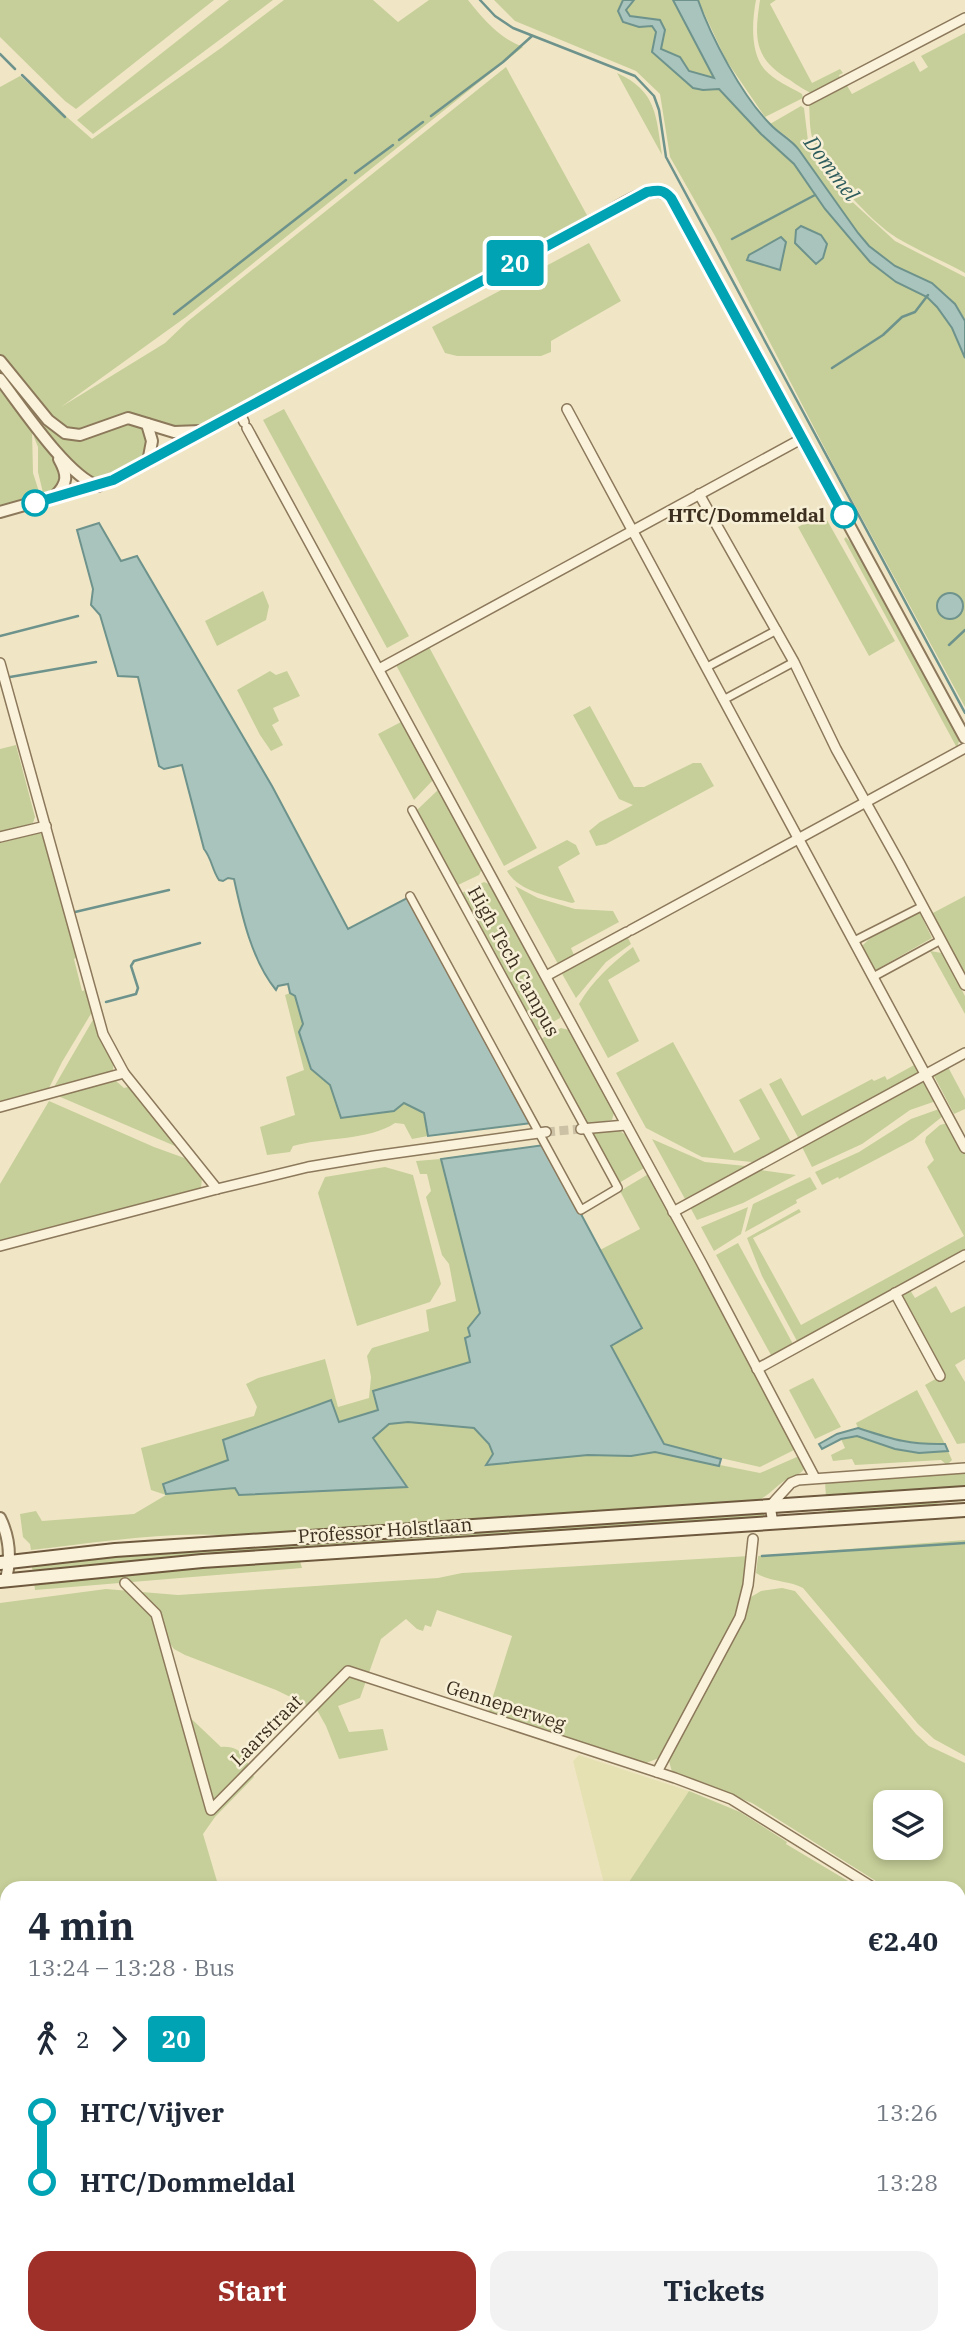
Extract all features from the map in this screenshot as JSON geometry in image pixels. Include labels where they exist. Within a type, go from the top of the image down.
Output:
[{"type":"main road","name":"Professor Holstlaan","points":[[3,1562],[115,1550],[965,1493]]},
{"type":"main road","name":"Professor Holstlaan","points":[[3,1580],[202,1561],[965,1510]]},
{"type":"street","points":[[808,100],[965,18]]},
{"type":"street","points":[[0,361],[48,420],[65,433],[80,435],[128,418],[174,432],[207,430],[244,421],[647,192],[665,192],[671,198],[803,438],[965,738]]},
{"type":"street","points":[[0,379],[55,450],[86,481],[98,486]]},
{"type":"street","points":[[567,409],[965,1148]]},
{"type":"street","name":"High Tech Campus","points":[[244,421],[815,1478]]},
{"type":"street","points":[[147,424],[152,441],[148,462]]},
{"type":"street","points":[[0,512],[98,486],[207,430]]},
{"type":"street","points":[[379,669],[803,438]]},
{"type":"street","points":[[54,498],[65,486],[67,476],[55,450]]},
{"type":"street","points":[[699,494],[794,662],[865,803],[965,985]]},
{"type":"street","points":[[707,667],[776,630]]},
{"type":"street","points":[[724,699],[794,662]]},
{"type":"street","points":[[0,663],[103,1034],[124,1073],[216,1189]]},
{"type":"street","name":"High Tech Campus","points":[[546,976],[965,748]]},
{"type":"street","name":"High Tech Campus","points":[[410,896],[543,1132],[581,1210],[618,1188],[583,1129],[412,810]]},
{"type":"street","points":[[0,837],[46,825]]},
{"type":"street","points":[[854,941],[923,906]]},
{"type":"street","points":[[873,977],[941,940]]},
{"type":"street","points":[[673,1212],[965,1053]]},
{"type":"street","points":[[0,1107],[124,1073]]},
{"type":"street","points":[[583,1129],[626,1125]]},
{"type":"street","points":[[0,1246],[321,1164],[543,1132]]},
{"type":"street","points":[[757,1369],[965,1255]]},
{"type":"street","points":[[895,1293],[940,1376]]},
{"type":"street","points":[[774,1523],[771,1506],[791,1483],[815,1478],[965,1468]]},
{"type":"street","points":[[0,1518],[5,1533],[3,1580]]},
{"type":"street","points":[[657,1772],[740,1617],[748,1585],[753,1539]]},
{"type":"street","name":"Laarstraat","points":[[125,1583],[156,1614],[211,1810],[346,1675]]},
{"type":"street","name":"Genneperweg","points":[[346,1675],[348,1671],[657,1772],[731,1799],[863,1881]]},
{"type":"shaded area","points":[[579,1755],[689,1791],[630,1881],[603,1881],[573,1761]]},
{"type":"green space","points":[[0,0],[214,0],[76,109],[0,37]]},
{"type":"green space","points":[[229,0],[273,0],[93,134],[77,120]]},
{"type":"green space","points":[[284,0],[373,0],[398,22],[429,0],[468,0],[499,33],[523,47],[186,317],[61,407],[165,343],[187,322],[506,67],[588,217],[215,421],[182,427],[161,425],[131,414],[111,418],[90,428],[73,429],[59,425],[0,355],[0,87],[20,76],[92,139]]},
{"type":"green space","points":[[494,0],[623,0],[618,11],[639,27],[652,26],[656,32],[653,52],[678,72],[686,83],[703,90],[719,88],[761,134],[794,164],[825,209],[870,262],[896,282],[927,297],[952,328],[965,358],[965,707],[838,474],[715,236],[670,157],[660,94],[636,71],[515,21]],"holes":[[[777,239],[780,270],[747,260],[749,255]]]},
{"type":"green space","points":[[634,0],[673,0],[715,78],[689,71],[680,57],[660,49],[665,30],[643,18],[630,16],[626,10]]},
{"type":"green space","points":[[698,0],[756,0],[753,36],[760,63],[769,74],[802,94],[803,98],[765,117],[726,60]]},
{"type":"green space","points":[[760,0],[776,0],[770,4],[812,83],[840,69],[843,73],[839,75],[841,80],[814,94],[798,86],[769,64],[759,47],[757,37]]},
{"type":"green space","points":[[965,33],[965,273],[897,238],[874,220],[849,194],[818,152],[810,127],[809,103],[846,84],[852,94],[914,61],[920,72],[928,67],[921,56]]},
{"type":"green space","points":[[617,73],[640,88],[652,106],[662,155]]},
{"type":"green space","points":[[801,106],[804,108],[808,141],[817,159],[847,197],[895,241],[965,277],[965,321],[945,293],[896,267],[871,247],[790,139],[770,124]]},
{"type":"green space","points":[[589,243],[621,301],[551,341],[551,352],[541,356],[457,356],[445,353],[432,327]]},
{"type":"green space","points":[[0,390],[32,430],[33,473],[41,498],[0,509]]},
{"type":"green space","points":[[284,409],[409,636],[387,648],[263,420]]},
{"type":"green space","points":[[134,423],[147,440],[147,450],[142,460],[107,478],[97,480],[90,478],[76,466],[44,427],[48,424],[82,439]]},
{"type":"green space","points":[[36,434],[63,473],[57,490],[44,497],[38,472],[38,447],[34,437]]},
{"type":"green space","points":[[823,513],[895,641],[869,656],[798,527]]},
{"type":"green space","points":[[846,537],[862,556],[960,738],[957,748],[844,539]]},
{"type":"green space","points":[[263,591],[269,606],[266,620],[217,646],[205,621]]},
{"type":"green space","points":[[429,647],[537,848],[504,866],[396,665]]},
{"type":"green space","points":[[270,671],[276,675],[287,671],[300,696],[273,708],[279,721],[272,725],[283,745],[271,751],[237,690]]},
{"type":"green space","points":[[590,706],[634,787],[644,787],[693,763],[701,763],[714,786],[606,844],[596,846],[589,831],[600,822],[633,805],[619,799],[573,715]]},
{"type":"green space","points":[[401,722],[433,780],[414,800],[378,734]]},
{"type":"green space","points":[[16,745],[35,817],[33,823],[0,832],[0,749]]},
{"type":"green space","points":[[439,789],[482,869],[479,875],[458,885],[417,810]]},
{"type":"green space","points":[[39,833],[43,835],[77,957],[74,959],[82,991],[86,990],[92,1012],[49,1088],[0,1102],[0,843]]},
{"type":"green space","points":[[567,840],[576,845],[580,854],[558,867],[575,902],[527,888],[519,884],[507,871]]},
{"type":"green space","points":[[484,882],[491,885],[560,1014],[560,1018],[537,1031],[462,893]]},
{"type":"green space","points":[[515,886],[538,898],[575,909],[613,911],[619,922],[571,948],[574,955],[558,964]]},
{"type":"green space","points":[[965,896],[965,977],[931,914]]},
{"type":"green space","points":[[919,911],[932,938],[874,971],[862,946],[870,938]]},
{"type":"green space","points":[[627,936],[631,944],[606,962],[576,998],[561,972]]},
{"type":"green space","points":[[633,947],[640,961],[608,980],[639,1041],[608,1058],[579,1004],[603,973]]},
{"type":"green space","points":[[930,951],[942,953],[965,996],[965,1014]]},
{"type":"green space","points":[[290,993],[295,996],[303,1024],[299,1032],[311,1068],[330,1085],[341,1118],[403,1103],[425,1113],[428,1136],[412,1139],[404,1124],[395,1123],[372,1133],[305,1143],[293,1146],[290,1152],[267,1155],[260,1127],[295,1115],[286,1077],[304,1070],[285,995]]},
{"type":"green space","points":[[94,1018],[102,1043],[114,1061],[113,1070],[54,1087]]},
{"type":"green space","points":[[561,1028],[569,1030],[614,1113],[612,1120],[587,1124],[541,1039]]},
{"type":"green space","points":[[673,1042],[734,1153],[760,1139],[739,1100],[761,1088],[791,1142],[752,1162],[702,1157],[646,1128],[616,1073]]},
{"type":"green space","points":[[916,1064],[918,1074],[799,1139],[769,1084],[781,1078],[802,1116],[872,1079],[874,1081],[885,1076],[887,1080]]},
{"type":"green space","points":[[948,1067],[965,1099],[965,1109],[954,1114],[933,1074]]},
{"type":"green space","points":[[116,1081],[124,1088],[132,1086],[178,1146],[58,1096]]},
{"type":"green space","points":[[926,1082],[936,1101],[910,1110],[862,1144],[812,1167],[802,1147],[918,1083]]},
{"type":"green space","points":[[49,1101],[190,1160],[202,1178],[201,1188],[0,1241],[0,1184]]},
{"type":"green space","points":[[939,1109],[943,1116],[913,1140],[839,1179],[838,1177],[822,1185],[815,1172],[859,1152],[911,1119]]},
{"type":"green space","points":[[948,1123],[965,1154],[965,1250],[797,1341],[762,1276],[747,1238],[799,1209],[801,1212],[753,1238],[801,1325],[964,1236],[927,1167],[934,1160],[925,1142],[926,1137],[940,1125]]},
{"type":"green space","points":[[620,1131],[627,1136],[644,1168],[619,1183],[591,1133]]},
{"type":"green space","points":[[652,1139],[705,1162],[746,1166],[685,1199]]},
{"type":"green space","points":[[441,1159],[480,1313],[468,1327],[470,1362],[374,1391],[378,1410],[339,1422],[331,1400],[224,1440],[228,1460],[164,1484],[166,1494],[235,1488],[239,1495],[406,1487],[373,1438],[389,1424],[408,1422],[474,1428],[489,1444],[493,1454],[486,1464],[588,1455],[631,1456],[655,1452],[760,1473],[799,1456],[804,1469],[754,1502],[242,1537],[164,1536],[31,1550],[30,1544],[23,1537],[20,1514],[36,1511],[42,1521],[134,1514],[166,1495],[151,1490],[141,1448],[254,1416],[257,1407],[246,1384],[258,1378],[325,1359],[338,1407],[369,1398],[371,1377],[367,1356],[372,1348],[429,1331],[426,1310],[456,1301],[449,1264],[442,1255],[426,1197],[431,1191],[427,1174],[420,1174],[416,1161]]},
{"type":"green space","points":[[385,1167],[413,1175],[441,1284],[430,1302],[357,1326],[318,1193],[325,1177]]},
{"type":"green space","points":[[761,1170],[796,1175],[743,1203],[697,1220],[690,1207]]},
{"type":"green space","points":[[650,1173],[796,1449],[760,1467],[664,1445],[611,1346],[600,1250],[640,1229],[620,1191]]},
{"type":"green space","points":[[810,1177],[817,1189],[745,1232],[753,1204]]},
{"type":"green space","points":[[748,1207],[741,1234],[714,1251],[701,1227]]},
{"type":"green space","points":[[738,1243],[793,1344],[771,1355],[716,1255]]},
{"type":"green space","points":[[936,1286],[951,1313],[965,1306],[965,1359],[955,1365],[965,1382],[965,1443],[957,1444],[925,1385],[944,1374],[903,1301],[902,1295],[910,1290],[915,1298]]},
{"type":"green space","points":[[813,1378],[841,1427],[815,1439],[789,1390]]},
{"type":"green space","points":[[917,1390],[945,1444],[901,1441],[858,1428],[856,1423]]},
{"type":"green space","points":[[857,1436],[901,1449],[922,1452],[948,1451],[952,1460],[947,1465],[941,1460],[855,1465],[852,1459],[833,1461],[831,1455],[845,1448],[841,1439]]},
{"type":"green space","points":[[960,1472],[965,1474],[965,1488],[826,1497],[825,1482]]},
{"type":"green space","points":[[965,1497],[965,1501],[942,1502],[927,1507],[828,1514],[828,1507]]},
{"type":"green space","points":[[762,1511],[765,1518],[33,1571],[31,1565],[114,1556]]},
{"type":"green space","points":[[965,1540],[965,1756],[934,1739],[918,1724],[803,1588],[756,1573],[758,1556]]},
{"type":"green space","points":[[749,1556],[738,1609],[712,1663],[659,1758],[646,1763],[488,1712],[512,1636],[437,1610],[431,1627],[425,1625],[423,1631],[406,1619],[381,1639],[360,1698],[338,1706],[349,1732],[383,1729],[388,1750],[339,1759],[317,1710],[276,1690],[185,1655],[174,1649],[157,1627],[179,1707],[221,1747],[239,1751],[254,1777],[215,1817],[203,1834],[217,1881],[0,1881],[0,1603],[106,1589],[178,1595],[438,1578],[462,1573]]},
{"type":"green space","points":[[300,1561],[302,1568],[35,1590],[34,1582],[231,1564]]},
{"type":"green space","points":[[782,1588],[795,1591],[916,1734],[929,1746],[965,1763],[965,1881],[876,1881],[752,1803],[672,1772],[669,1761],[740,1627],[751,1597],[761,1591]]},
{"type":"green space","points":[[689,1791],[740,1812],[787,1842],[786,1844],[848,1881],[630,1881]]},
{"type":"water","points":[[623,0],[634,0],[626,10],[630,16],[660,20],[665,30],[661,49],[680,57],[689,71],[714,78],[673,0],[698,0],[719,48],[738,82],[759,112],[799,150],[858,233],[869,246],[895,266],[932,283],[955,304],[965,321],[965,358],[952,328],[937,307],[927,297],[896,282],[870,262],[825,209],[794,164],[761,134],[719,89],[693,88],[652,52],[656,32],[652,26],[639,27],[623,22],[618,11]]},
{"type":"water","points":[[801,226],[821,235],[827,244],[823,258],[816,264],[795,243],[796,230]]},
{"type":"water","points":[[781,237],[786,242],[780,270],[747,260],[749,255]]},
{"type":"water","points":[[99,523],[121,561],[137,556],[272,786],[348,929],[409,897],[532,1123],[428,1136],[424,1113],[404,1103],[394,1111],[341,1118],[330,1085],[311,1069],[299,1032],[303,1024],[295,996],[290,993],[288,984],[278,986],[276,990],[260,966],[249,937],[234,879],[219,880],[204,849],[182,765],[164,769],[159,766],[138,677],[118,676],[100,615],[91,605],[93,589],[77,530]]},
{"type":"water","points":[[950,593],[959,597],[963,606],[959,615],[950,619],[941,615],[937,606],[941,597]]},
{"type":"water","points":[[544,1145],[642,1328],[611,1346],[664,1444],[721,1459],[719,1466],[655,1452],[631,1456],[588,1455],[486,1465],[493,1454],[489,1444],[474,1428],[408,1422],[389,1424],[373,1438],[407,1487],[239,1495],[235,1488],[166,1494],[163,1484],[228,1460],[223,1440],[331,1400],[339,1422],[378,1410],[373,1391],[470,1362],[465,1338],[470,1336],[468,1328],[480,1313],[441,1159]]},
{"type":"water","points":[[858,1428],[901,1440],[945,1444],[948,1451],[919,1453],[895,1449],[857,1436],[841,1439],[822,1449],[819,1444],[837,1434]]},
{"type":"waterway","points":[[480,0],[495,16],[513,28],[635,76],[654,96],[659,110],[666,157],[965,713]]},
{"type":"waterway","points":[[431,116],[503,62],[532,36]]},
{"type":"waterway","points":[[0,54],[15,69]]},
{"type":"waterway","points":[[22,75],[65,117]]},
{"type":"waterway","points":[[399,140],[423,122]]},
{"type":"waterway","points":[[355,173],[393,145]]},
{"type":"waterway","points":[[174,314],[346,180]]},
{"type":"waterway","points":[[732,239],[815,195]]},
{"type":"waterway","points":[[832,368],[883,335],[902,317],[915,312],[928,295]]},
{"type":"waterway","points":[[0,636],[78,616]]},
{"type":"waterway","points":[[949,645],[965,630]]},
{"type":"waterway","points":[[10,677],[96,662]]},
{"type":"waterway","points":[[75,912],[169,890]]},
{"type":"waterway","points":[[106,1002],[136,994],[138,988],[131,966],[134,961],[200,943]]},
{"type":"waterway","points":[[762,1556],[965,1543]]},
{"type":"tunnel","points":[[546,1132],[581,1129]]},
{"type":"bus line","name":"20","points":[[35,503],[113,480],[647,192],[658,190],[671,198],[844,515]]},
{"type":"place","name":"HTC/Dommeldal","points":[[844,515]]},
{"type":"water label","name":"Dommel","points":[[832,168]]}]
